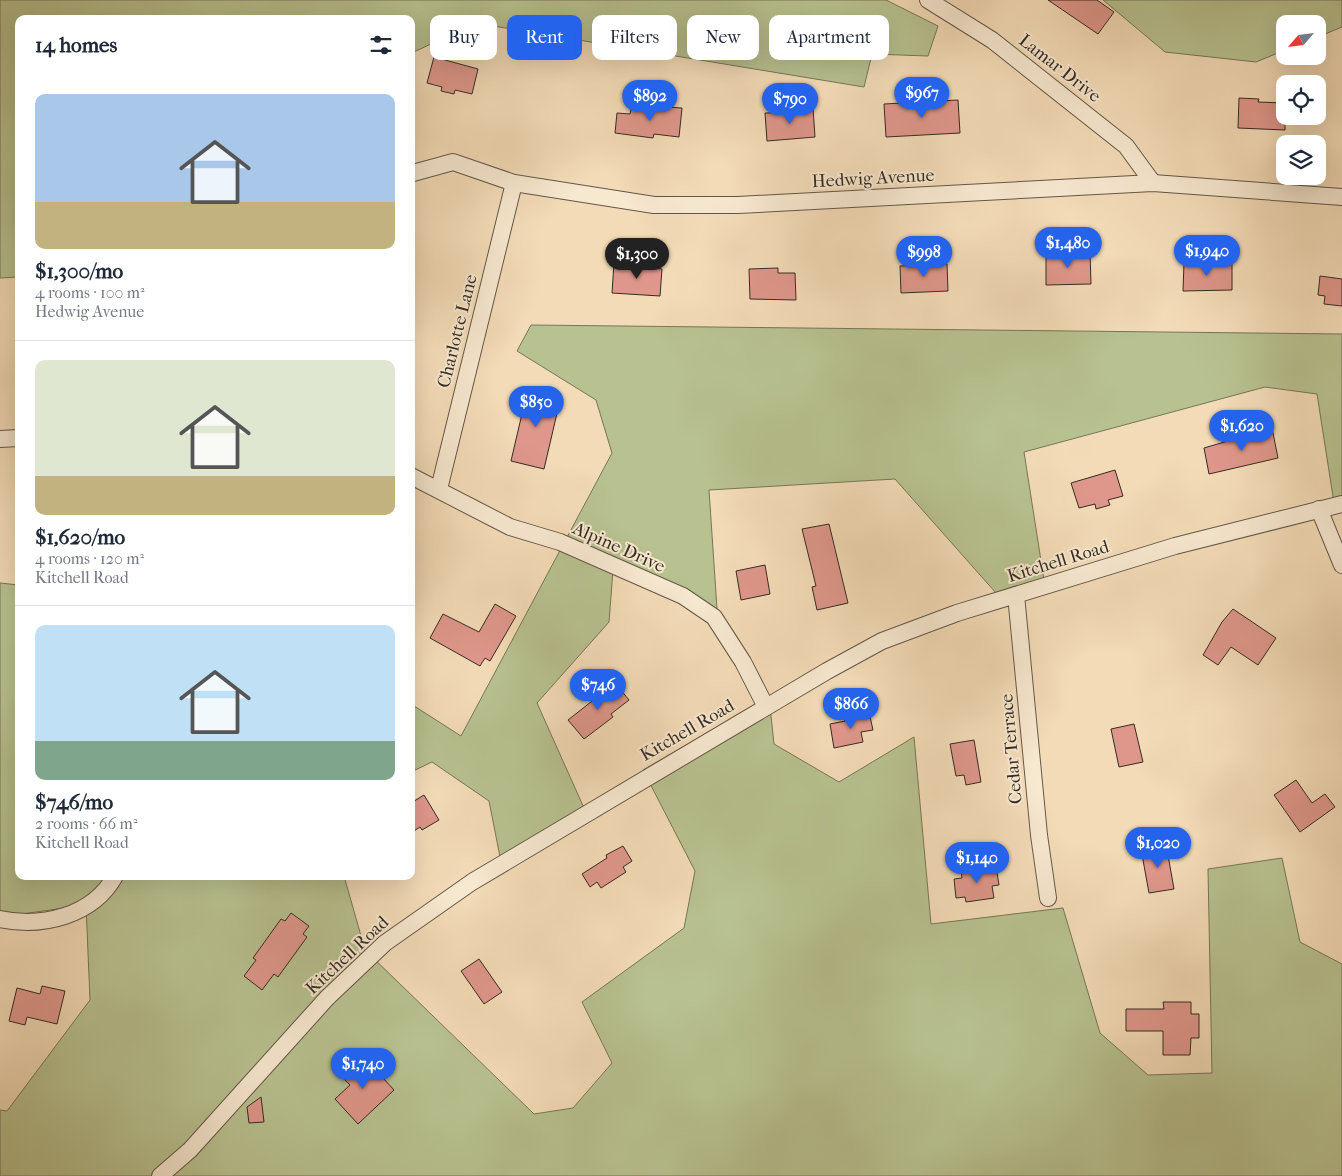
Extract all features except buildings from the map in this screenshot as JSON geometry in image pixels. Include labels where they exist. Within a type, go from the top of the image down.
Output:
[{"type":"street","name":"Lamar Drive","points":[[928,0],[992,40],[1126,146],[1153,182]]},
{"type":"street","name":"Hedwig Avenue","points":[[415,172],[453,162],[514,183],[654,205],[738,205],[1153,182],[1342,197]]},
{"type":"street","name":"Charlotte Lane","points":[[439,489],[514,183]]},
{"type":"street","points":[[0,439],[15,438]]},
{"type":"street","name":"Alpine Drive","points":[[415,478],[510,527],[560,542],[683,596],[714,617],[743,662],[766,707]]},
{"type":"street","name":"Kitchell Road","points":[[160,1176],[190,1150],[326,998],[385,943],[472,882],[766,707],[882,641],[957,613],[1175,546],[1342,504]]},
{"type":"street","points":[[1320,509],[1342,565]]},
{"type":"street","name":"Cedar Terrace","points":[[1016,595],[1039,835],[1048,898]]},
{"type":"street","points":[[0,919],[38,923],[59,918],[100,896],[112,880]]},
{"type":"green space","points":[[0,0],[886,0],[938,26],[928,56],[889,55],[889,15],[769,15],[769,60],[871,60],[864,87],[700,60],[759,60],[759,15],[687,15],[687,58],[677,56],[677,15],[592,15],[592,42],[582,41],[582,15],[507,15],[507,28],[497,27],[497,15],[430,15],[430,44],[415,52],[415,15],[15,15],[15,277],[0,278]]},
{"type":"green space","points":[[1103,0],[1342,0],[1342,27],[1326,34],[1326,15],[1276,15],[1276,54],[1256,62],[1165,52]]},
{"type":"green space","points":[[531,325],[1342,334],[1342,501],[1334,503],[1317,394],[1265,387],[1024,452],[1044,580],[996,593],[895,479],[709,490],[718,623],[613,570],[609,622],[537,703],[584,808],[501,862],[489,801],[432,762],[415,770],[415,707],[461,736],[612,453],[596,400],[517,351]]},
{"type":"green space","points":[[0,583],[15,585],[15,880],[345,880],[365,950],[534,1114],[573,1108],[612,1063],[582,1002],[684,928],[695,871],[643,770],[769,697],[774,744],[839,782],[914,737],[931,924],[1063,908],[1100,1033],[1148,1075],[1212,1073],[1208,869],[1282,858],[1300,942],[1342,964],[1342,1176],[0,1176],[0,1110],[7,1111],[90,1000],[86,905],[0,917]]}]
